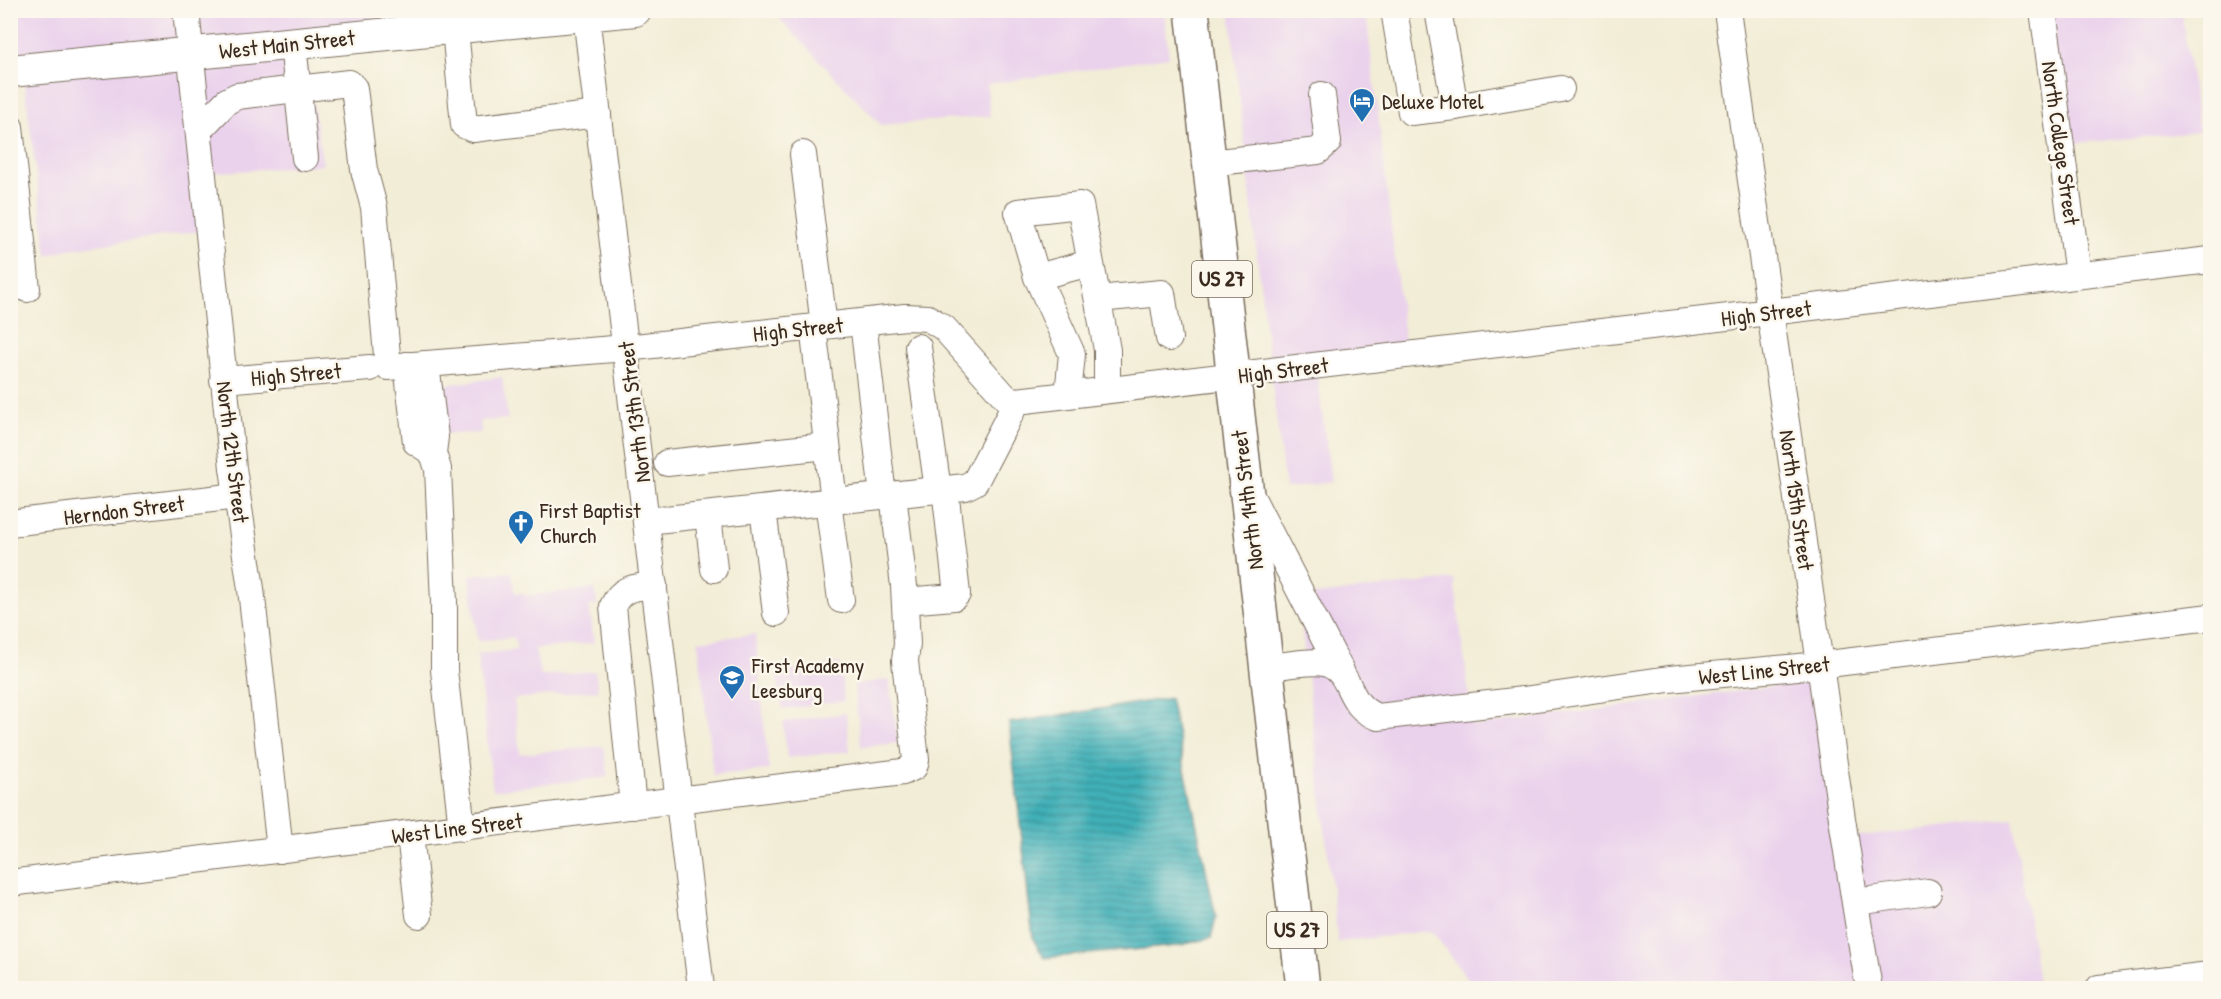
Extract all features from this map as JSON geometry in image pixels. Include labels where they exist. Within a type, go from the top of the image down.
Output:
[{"type":"highway","name":"North 14th Street","points":[[1192,10],[1304,988]]},
{"type":"main road","name":"West Main Street","points":[[10,71],[294,44],[415,21],[454,28],[635,10]]},
{"type":"street","name":"North 12th Street","points":[[186,10],[224,380],[237,496],[251,589],[280,850]]},
{"type":"street","points":[[1394,10],[1411,112],[1561,89]]},
{"type":"street","points":[[1438,10],[1455,107]]},
{"type":"street","name":"North 15th Street","points":[[1727,10],[1820,665],[1869,988]]},
{"type":"street","name":"North College Street","points":[[2043,10],[2078,275]]},
{"type":"street","name":"North 13th Street","points":[[586,15],[701,988]]},
{"type":"street","points":[[454,28],[464,124],[473,129],[598,114]]},
{"type":"street","points":[[294,44],[305,158]]},
{"type":"street","points":[[199,130],[226,101],[237,96],[349,83],[354,88],[364,170],[374,207],[398,366],[435,437],[433,453],[438,470],[444,602],[444,670],[462,828]]},
{"type":"street","points":[[1209,163],[1318,151],[1328,142],[1322,95]]},
{"type":"street","points":[[10,128],[16,238],[27,289]]},
{"type":"street","points":[[804,154],[841,600]]},
{"type":"street","points":[[1068,395],[1072,354],[1036,277],[1018,212],[1080,205],[1107,350],[1107,390]]},
{"type":"street","name":"High Street","points":[[224,380],[626,348],[905,317],[928,318],[944,327],[1007,399],[1017,401],[2211,260]]},
{"type":"street","points":[[1036,277],[1090,263]]},
{"type":"street","points":[[1098,299],[1162,293],[1169,338]]},
{"type":"street","points":[[862,322],[905,601],[954,597],[957,594],[918,347]]},
{"type":"street","points":[[647,521],[965,487],[975,482],[1017,401]]},
{"type":"street","points":[[667,464],[827,446]]},
{"type":"street","name":"West Line Street","points":[[1246,487],[1356,703],[1368,713],[1378,717],[1523,700],[1669,679],[1820,665],[2211,617]]},
{"type":"street","name":"Herndon Street","points":[[10,523],[237,496]]},
{"type":"street","points":[[763,509],[776,613]]},
{"type":"street","points":[[708,515],[714,569]]},
{"type":"street","points":[[633,806],[613,606],[618,595],[628,589],[654,585]]},
{"type":"street","name":"West Line Street","points":[[10,883],[903,772],[914,767],[916,760],[905,661],[907,644],[905,601]]},
{"type":"street","points":[[1266,668],[1326,663],[1341,671]]},
{"type":"street","points":[[410,834],[419,915]]},
{"type":"street","points":[[1856,902],[1928,892]]},
{"type":"street","points":[[2098,988],[2211,975]]},
{"type":"shaded area","points":[[11,11],[529,11],[11,61]]},
{"type":"shaded area","points":[[772,11],[1164,11],[1169,57],[987,84],[990,116],[881,125]]},
{"type":"shaded area","points":[[1230,11],[1366,11],[1406,355],[1316,366],[1331,482],[1285,489]]},
{"type":"shaded area","points":[[2047,11],[2181,11],[2199,132],[2065,144]]},
{"type":"shaded area","points":[[305,53],[323,165],[195,174],[202,231],[68,249],[47,256],[24,80]]},
{"type":"shaded area","points":[[502,377],[508,419],[480,421],[481,433],[436,434],[428,387]]},
{"type":"shaded area","points":[[512,572],[515,593],[524,593],[525,596],[595,588],[597,605],[589,605],[594,643],[533,649],[541,676],[595,671],[598,690],[514,699],[520,754],[604,746],[608,777],[493,790],[477,654],[517,650],[514,637],[478,641],[469,575]]},
{"type":"shaded area","points":[[1454,579],[1473,726],[1830,679],[1852,837],[2013,819],[2039,988],[1475,988],[1433,933],[1428,931],[1338,942],[1298,597]]},
{"type":"shaded area","points":[[755,634],[769,770],[713,775],[698,641]]},
{"type":"shaded area","points":[[840,663],[844,701],[783,709],[776,673]]},
{"type":"shaded area","points":[[889,679],[898,743],[861,747],[854,685]]},
{"type":"shaded area","points":[[846,713],[850,751],[787,758],[783,722]]},
{"type":"water","points":[[1170,698],[1216,917],[1211,938],[1176,946],[1044,958],[1033,939],[1009,723]]},
{"type":"place","name":"Deluxe Motel","points":[[1362,124]]},
{"type":"place","name":"First Baptist Church","points":[[521,546]]},
{"type":"place","name":"First Academy Leesburg","points":[[732,701]]}]
